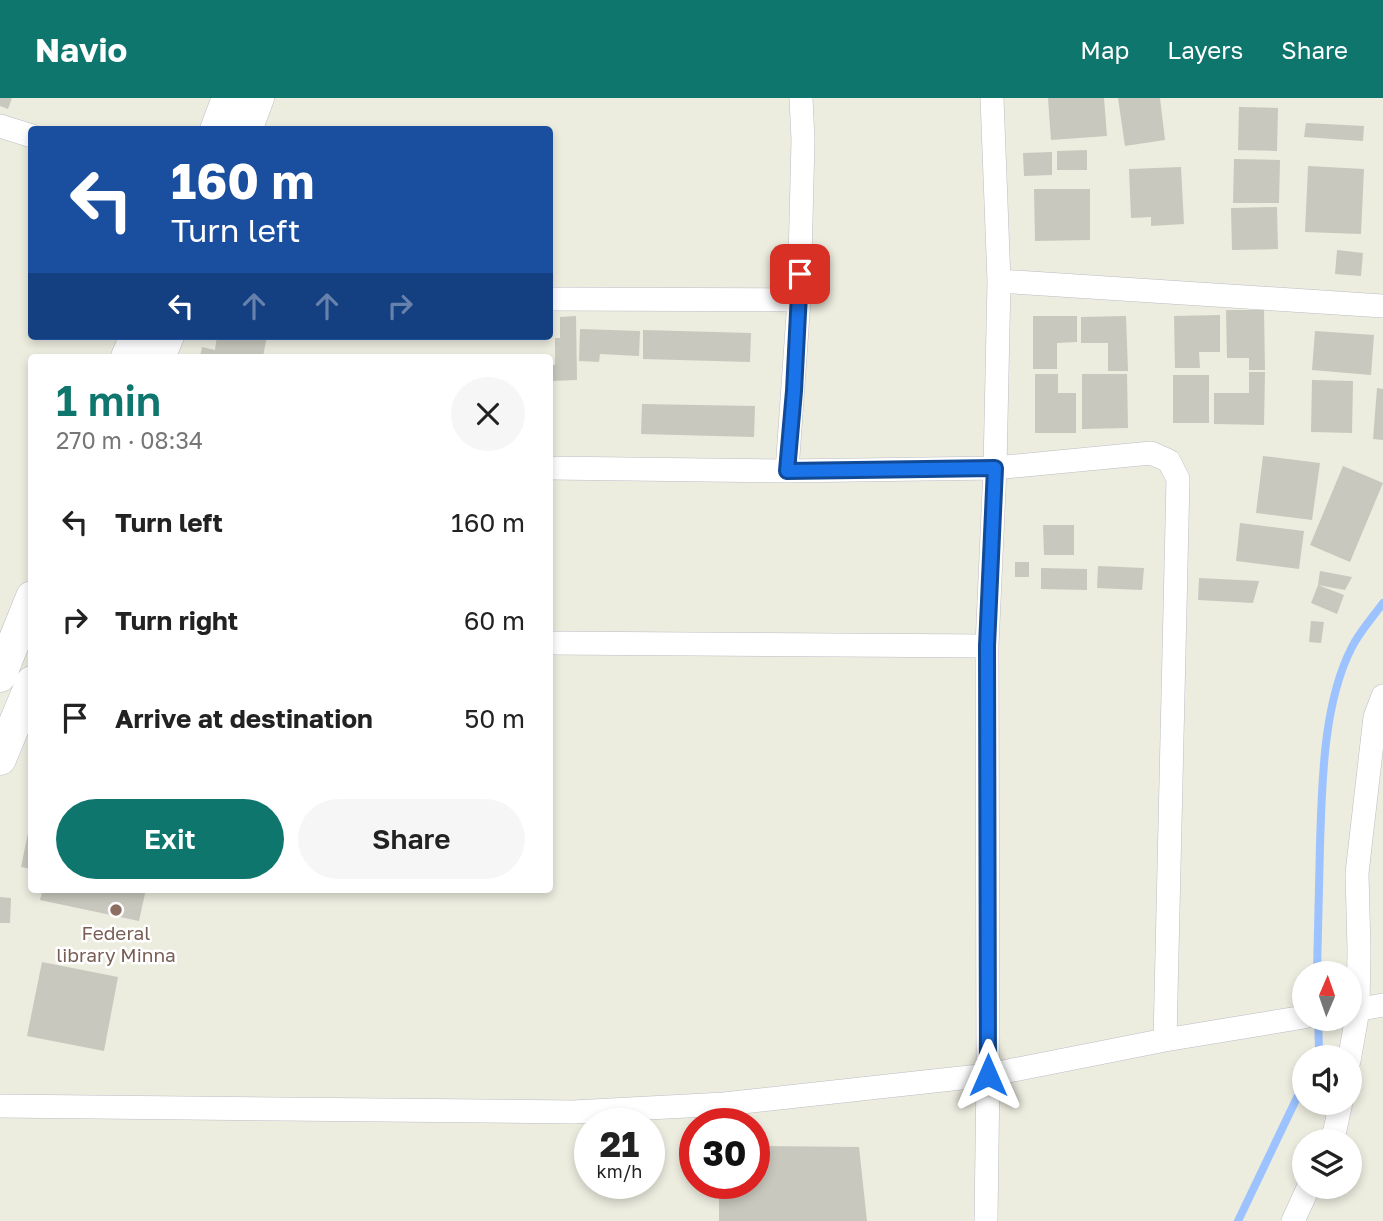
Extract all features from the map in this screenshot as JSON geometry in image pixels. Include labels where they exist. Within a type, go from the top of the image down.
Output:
[{"type":"main road","points":[[218,126],[228,98]]},
{"type":"main road","points":[[248,126],[258,98]]},
{"type":"main road","points":[[0,676],[28,607]]},
{"type":"main road","points":[[0,759],[28,692]]},
{"type":"street","points":[[787,471],[799,300],[803,140],[801,98]]},
{"type":"street","points":[[986,1221],[987,646],[995,468],[999,281],[992,98]]},
{"type":"street","points":[[0,126],[28,135]]},
{"type":"street","points":[[999,281],[1383,306]]},
{"type":"street","points":[[553,299],[799,300]]},
{"type":"street","points":[[553,468],[787,471],[995,468],[1151,453],[1169,461],[1178,479],[1165,1040]]},
{"type":"street","points":[[553,643],[987,646]]},
{"type":"street","points":[[1358,961],[1357,873],[1375,717],[1383,696]]},
{"type":"street","points":[[1360,849],[1383,845]]},
{"type":"street","points":[[1362,1009],[1383,1005]]},
{"type":"street","points":[[0,1106],[573,1112],[724,1104],[988,1075],[1165,1040],[1292,1019]]},
{"type":"street","points":[[1293,1221],[1303,1199]]},
{"type":"building","points":[[0,98],[12,98],[8,109],[0,106]]},
{"type":"building","points":[[1048,98],[1104,98],[1107,136],[1051,140]]},
{"type":"building","points":[[1118,98],[1160,98],[1165,140],[1125,146]]},
{"type":"building","points":[[1239,107],[1278,108],[1277,151],[1238,150]]},
{"type":"building","points":[[1306,123],[1364,126],[1363,141],[1304,137]]},
{"type":"building","points":[[1087,150],[1087,170],[1057,170],[1057,151]]},
{"type":"building","points":[[1052,152],[1052,175],[1024,176],[1023,153]]},
{"type":"building","points":[[1234,159],[1280,160],[1279,203],[1233,203]]},
{"type":"building","points":[[1308,166],[1364,169],[1361,234],[1305,232]]},
{"type":"building","points":[[1181,167],[1184,224],[1151,226],[1151,217],[1131,218],[1129,169]]},
{"type":"building","points":[[1034,189],[1090,189],[1090,240],[1035,241]]},
{"type":"building","points":[[1277,207],[1278,249],[1232,250],[1231,208]]},
{"type":"building","points":[[1337,250],[1363,253],[1361,276],[1335,274]]},
{"type":"building","points":[[1226,310],[1264,310],[1265,370],[1249,370],[1249,358],[1227,358]]},
{"type":"building","points":[[1220,315],[1220,352],[1199,352],[1200,368],[1175,368],[1174,316]]},
{"type":"building","points":[[576,316],[577,380],[553,381],[555,338],[560,338],[560,317]]},
{"type":"building","points":[[1033,316],[1077,316],[1077,342],[1057,343],[1057,369],[1033,369]]},
{"type":"building","points":[[1126,316],[1128,371],[1108,371],[1108,343],[1081,343],[1081,317]]},
{"type":"building","points":[[580,329],[640,331],[639,356],[600,354],[599,362],[579,361]]},
{"type":"building","points":[[643,330],[751,333],[750,362],[643,359]]},
{"type":"building","points":[[1315,331],[1374,335],[1371,375],[1312,370]]},
{"type":"building","points":[[216,340],[266,340],[264,354],[201,354],[202,347],[215,350]]},
{"type":"building","points":[[1249,372],[1265,372],[1264,425],[1214,424],[1214,393],[1249,393]]},
{"type":"building","points":[[1035,374],[1058,374],[1058,393],[1076,393],[1076,433],[1035,433]]},
{"type":"building","points":[[1082,374],[1127,374],[1128,428],[1082,429]]},
{"type":"building","points":[[1173,375],[1209,375],[1209,423],[1173,423]]},
{"type":"building","points":[[1312,380],[1353,381],[1352,433],[1311,432]]},
{"type":"building","points":[[1377,388],[1383,389],[1383,440],[1373,439]]},
{"type":"building","points":[[642,404],[755,406],[754,437],[641,434]]},
{"type":"building","points":[[1263,456],[1320,463],[1312,520],[1256,513]]},
{"type":"building","points":[[1343,466],[1383,483],[1350,562],[1310,545]]},
{"type":"building","points":[[1240,523],[1304,531],[1299,569],[1236,561]]},
{"type":"building","points":[[1043,525],[1074,525],[1074,555],[1044,555]]},
{"type":"building","points":[[1015,562],[1029,562],[1029,577],[1015,577]]},
{"type":"building","points":[[1098,566],[1144,568],[1142,590],[1097,588]]},
{"type":"building","points":[[1041,568],[1087,569],[1087,590],[1041,589]]},
{"type":"building","points":[[1320,571],[1352,577],[1345,590],[1318,585]]},
{"type":"building","points":[[1199,578],[1259,581],[1253,603],[1198,600]]},
{"type":"building","points":[[1318,585],[1344,595],[1337,614],[1311,603]]},
{"type":"building","points":[[1311,621],[1324,622],[1321,643],[1309,642]]},
{"type":"building","points":[[28,833],[28,868],[21,867]]},
{"type":"building","name":"Federal library Minna","points":[[42,893],[145,893],[139,921],[40,900]]},
{"type":"building","points":[[0,897],[11,898],[10,923],[0,923]]},
{"type":"building","points":[[42,962],[118,977],[104,1051],[27,1036]]},
{"type":"building","points":[[770,1146],[859,1147],[867,1221],[719,1221],[719,1199],[770,1199]]},
{"type":"waterway","points":[[1317,961],[1322,796],[1330,718],[1342,669],[1352,647],[1383,603]]},
{"type":"waterway","points":[[1318,1031],[1319,1045]]},
{"type":"waterway","points":[[1238,1221],[1292,1108]]},
{"type":"place","name":"Federal library Minna","points":[[116,910]]},
{"type":"route","points":[[800,274],[787,471],[995,468],[987,646],[988,1075]]}]
